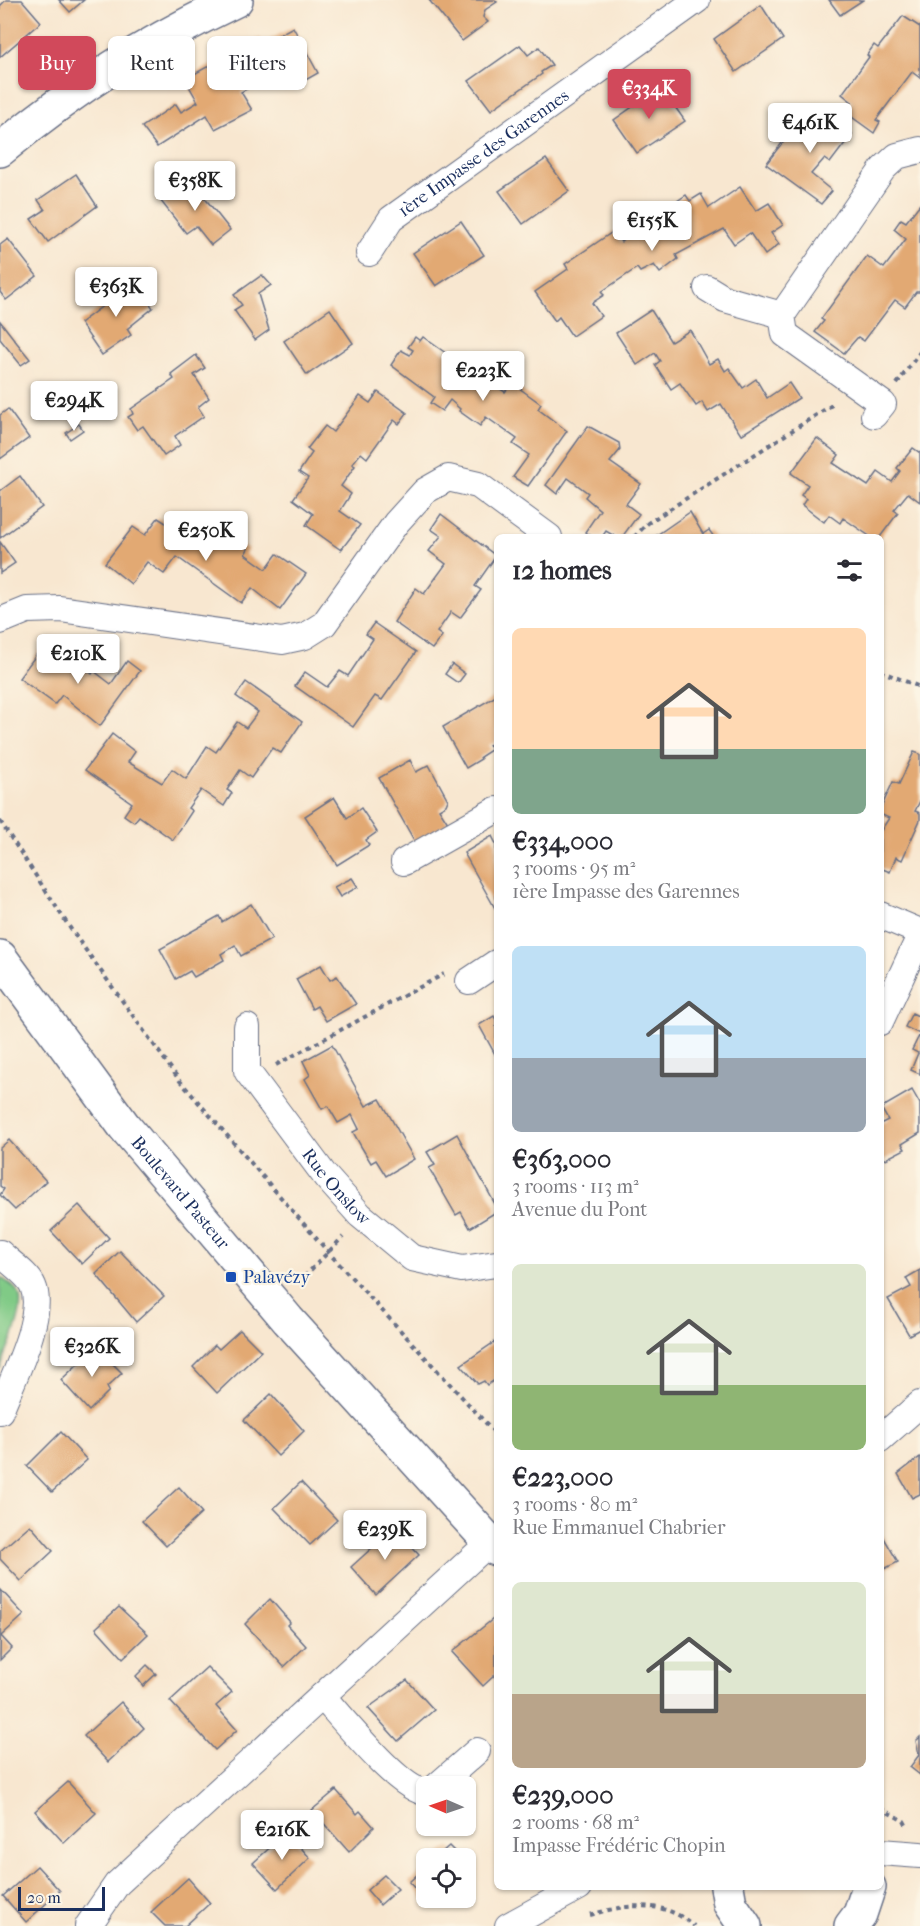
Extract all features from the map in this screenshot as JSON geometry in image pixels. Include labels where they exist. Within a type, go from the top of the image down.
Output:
[{"type":"main road","points":[[0,150],[63,99],[107,69],[187,24],[236,0]]},
{"type":"main road","name":"Boulevard Pasteur","points":[[0,957],[123,1126],[275,1304],[493,1546]]},
{"type":"main road","points":[[727,1890],[730,1904],[745,1926]]},
{"type":"street","name":"1ère Impasse des Garennes","points":[[369,253],[391,219],[697,0]]},
{"type":"street","points":[[878,410],[861,386],[785,334],[782,315],[883,169],[897,156],[920,150]]},
{"type":"street","points":[[707,288],[726,299],[782,315]]},
{"type":"street","points":[[0,621],[27,610],[60,609],[282,641],[305,636],[324,624],[396,523],[425,491],[448,478],[478,485],[545,534]]},
{"type":"street","points":[[405,862],[494,811]]},
{"type":"street","points":[[884,917],[920,932]]},
{"type":"street","points":[[884,1013],[920,936]]},
{"type":"street","points":[[469,981],[494,964]]},
{"type":"street","name":"Rue Onslow","points":[[247,1027],[247,1071],[326,1177],[360,1215],[412,1258],[462,1269],[494,1264]]},
{"type":"street","points":[[0,1252],[33,1285],[35,1304],[32,1328],[0,1411]]},
{"type":"street","points":[[884,1436],[920,1404]]},
{"type":"street","points":[[88,1926],[117,1884],[322,1696],[493,1546]]},
{"type":"street","points":[[322,1696],[399,1779],[416,1792]]},
{"type":"street","points":[[448,1776],[477,1751]]},
{"type":"street","points":[[884,1852],[920,1855]]},
{"type":"street","points":[[508,1926],[574,1890]]},
{"type":"path","points":[[878,410],[920,352]]},
{"type":"path","points":[[637,534],[648,523],[861,386]]},
{"type":"path","points":[[884,673],[920,687]]},
{"type":"path","points":[[0,821],[72,931],[180,1081],[329,1253],[494,1432]]},
{"type":"path","points":[[252,1079],[454,968],[469,981]]},
{"type":"path","points":[[275,1304],[329,1253],[360,1215]]},
{"type":"path","points":[[884,1810],[904,1821]]},
{"type":"path","points":[[582,1917],[632,1905],[655,1906],[672,1911],[694,1926]]},
{"type":"green space","points":[[0,1276],[18,1292],[20,1308],[0,1369]]},
{"type":"building","points":[[6,0],[22,0],[41,22],[25,36],[18,36],[18,42],[0,57],[0,6]]},
{"type":"building","points":[[59,0],[84,0],[70,12]]},
{"type":"building","points":[[429,0],[495,0],[497,2],[485,10],[483,17],[488,22],[462,41]]},
{"type":"building","points":[[829,0],[863,0],[840,15]]},
{"type":"building","points":[[761,5],[783,39],[736,72],[714,39]]},
{"type":"building","points":[[903,16],[920,27],[920,78],[912,72],[876,120],[880,122],[874,133],[845,112],[852,102],[842,94],[869,57],[867,55],[874,45],[878,48]]},
{"type":"building","points":[[293,27],[298,36],[276,36]]},
{"type":"building","points":[[520,45],[528,55],[539,47],[552,65],[491,110],[469,81]]},
{"type":"building","points":[[307,53],[318,73],[307,79]]},
{"type":"building","points":[[207,67],[207,90],[245,90],[241,92],[252,110],[215,129],[207,115],[157,147],[142,127],[176,104],[181,112],[198,102],[191,90],[195,90],[195,74]]},
{"type":"building","points":[[661,87],[685,121],[637,153],[614,120]]},
{"type":"building","points":[[817,109],[852,134],[830,163],[824,159],[811,174],[832,191],[821,204],[766,164],[789,134],[797,140]]},
{"type":"building","points":[[546,159],[569,191],[523,224],[499,191]]},
{"type":"building","points":[[76,174],[97,206],[48,242],[31,219],[45,210],[38,200]]},
{"type":"building","points":[[189,178],[230,230],[211,245],[196,226],[186,233],[160,200]]},
{"type":"building","points":[[740,187],[756,211],[769,203],[783,225],[771,233],[779,244],[765,255],[750,233],[734,244],[724,229],[676,255],[678,259],[660,273],[654,265],[640,272],[637,268],[601,292],[604,295],[592,303],[601,316],[572,336],[559,317],[555,321],[535,292],[568,269],[565,264],[614,231],[621,242],[632,234],[635,238],[643,232],[639,227],[686,195],[690,201],[701,194],[709,208]]},
{"type":"building","points":[[920,204],[920,292],[916,292],[905,307],[895,300],[864,341],[858,337],[844,353],[815,332],[824,321],[821,319],[867,256],[884,268],[906,239],[894,229],[901,219],[906,222]]},
{"type":"building","points":[[461,221],[484,255],[436,286],[413,253]]},
{"type":"building","points":[[8,239],[37,276],[6,300],[0,292],[0,245]]},
{"type":"building","points":[[262,275],[271,285],[258,294],[269,330],[255,340],[234,310],[242,305],[234,295]]},
{"type":"building","points":[[135,282],[153,308],[127,329],[131,335],[102,355],[80,323]]},
{"type":"building","points":[[330,309],[353,343],[307,375],[284,341]]},
{"type":"building","points":[[651,310],[671,342],[690,330],[709,364],[718,359],[725,371],[729,368],[743,388],[756,379],[767,398],[789,383],[799,398],[741,435],[721,404],[708,412],[702,402],[696,406],[680,383],[671,389],[655,365],[660,361],[655,353],[637,365],[616,333]]},
{"type":"building","points":[[0,321],[30,359],[21,365],[0,339]]},
{"type":"building","points":[[415,337],[420,341],[423,337],[460,363],[464,356],[487,372],[483,378],[505,392],[512,383],[541,404],[538,409],[567,431],[528,486],[513,477],[529,455],[513,444],[517,439],[486,417],[480,426],[459,411],[460,409],[450,400],[442,411],[430,403],[434,397],[391,365],[401,350],[410,355],[413,350],[408,347]]},
{"type":"building","points":[[196,355],[205,368],[194,375],[209,398],[198,407],[204,416],[175,436],[180,445],[164,456],[143,426],[137,430],[128,417],[133,414],[131,409],[174,379],[171,374]]},
{"type":"building","points":[[378,392],[407,413],[399,424],[394,420],[367,458],[361,453],[352,464],[355,466],[341,486],[351,494],[340,511],[360,525],[341,550],[306,525],[313,514],[293,499],[308,478],[299,472],[312,453],[307,449],[325,426],[333,432],[360,396],[370,403]]},
{"type":"building","points":[[8,409],[29,438],[0,459],[0,415]]},
{"type":"building","points":[[79,424],[83,430],[70,439],[66,433]]},
{"type":"building","points":[[588,426],[619,443],[620,450],[610,462],[641,484],[626,504],[639,514],[624,534],[611,534],[606,531],[604,534],[588,534],[585,532],[600,510],[585,497],[588,493],[568,478],[557,494],[546,485]]},
{"type":"building","points":[[817,438],[839,455],[833,463],[868,486],[878,472],[892,482],[900,471],[897,468],[913,448],[920,453],[920,502],[908,493],[894,510],[898,513],[882,534],[867,534],[843,518],[840,523],[829,515],[824,522],[802,505],[806,499],[801,495],[808,485],[791,473]]},
{"type":"building","points":[[20,476],[42,507],[0,538],[0,491]]},
{"type":"building","points":[[690,512],[703,534],[658,534]]},
{"type":"building","points":[[441,514],[494,554],[494,559],[475,586],[481,590],[460,618],[451,612],[437,632],[442,636],[432,649],[394,622],[416,588],[424,594],[446,564],[429,551],[441,536],[431,529]]},
{"type":"building","points":[[158,518],[191,539],[202,524],[223,540],[227,534],[237,541],[248,549],[245,554],[266,569],[277,554],[306,574],[280,610],[252,588],[241,603],[177,557],[164,574],[147,562],[131,584],[105,563],[133,527],[145,535]]},
{"type":"building","points":[[0,542],[15,563],[0,573]]},
{"type":"building","points":[[374,623],[416,652],[382,700],[375,696],[353,727],[295,686],[305,672],[327,687],[340,671],[348,676],[373,639],[366,634]]},
{"type":"building","points":[[42,647],[78,673],[83,667],[92,674],[94,671],[111,684],[127,661],[140,671],[100,726],[62,695],[55,704],[19,678]]},
{"type":"building","points":[[452,664],[465,674],[458,683],[445,674]]},
{"type":"building","points":[[246,682],[302,722],[281,753],[272,748],[251,778],[240,770],[227,790],[232,793],[224,806],[201,790],[188,808],[192,811],[173,840],[139,816],[134,822],[124,815],[132,803],[85,770],[112,734],[135,752],[128,762],[162,783],[172,769],[186,779],[207,746],[216,752],[237,722],[246,728],[258,712],[236,696]]},
{"type":"building","points":[[494,697],[494,743],[489,745],[491,750],[480,757],[481,759],[466,768],[443,727]]},
{"type":"building","points":[[914,752],[920,754],[920,801],[915,811],[920,813],[920,820],[902,860],[896,857],[890,872],[884,870],[884,826],[889,818],[884,816],[884,801],[893,782],[899,784]]},
{"type":"building","points":[[410,760],[416,772],[429,765],[448,800],[446,805],[439,809],[448,823],[415,842],[379,778]]},
{"type":"building","points":[[334,797],[347,818],[361,808],[377,832],[366,840],[369,845],[337,865],[305,816]]},
{"type":"building","points":[[492,836],[494,840],[494,906],[464,853]]},
{"type":"building","points":[[352,878],[358,887],[340,897],[334,887]]},
{"type":"building","points":[[251,904],[272,939],[241,956],[235,945],[221,954],[224,960],[194,977],[190,971],[176,979],[160,949],[219,916],[222,922]]},
{"type":"building","points":[[321,965],[330,980],[337,976],[356,1004],[326,1021],[317,1006],[312,1009],[296,979]]},
{"type":"building","points":[[912,1013],[920,1017],[920,1034],[905,1027]]},
{"type":"building","points":[[494,1016],[494,1052],[479,1025]]},
{"type":"building","points":[[920,1034],[920,1074],[911,1070],[918,1053],[912,1050]]},
{"type":"building","points":[[332,1045],[366,1106],[380,1099],[414,1159],[386,1176],[376,1160],[371,1163],[353,1132],[359,1129],[352,1115],[338,1123],[328,1106],[322,1109],[305,1079],[310,1075],[303,1061]]},
{"type":"building","points":[[912,1090],[920,1104],[920,1133],[902,1144],[905,1149],[884,1160],[884,1122],[888,1120],[884,1113],[884,1106]]},
{"type":"building","points":[[457,1134],[494,1202],[494,1213],[470,1228],[461,1212],[456,1215],[429,1168],[435,1165],[427,1152]]},
{"type":"building","points":[[9,1140],[46,1181],[15,1210],[0,1195],[4,1189],[0,1186],[0,1148]]},
{"type":"building","points":[[79,1205],[109,1238],[82,1264],[51,1231]]},
{"type":"building","points":[[120,1251],[164,1296],[136,1322],[96,1274]]},
{"type":"building","points":[[920,1270],[920,1329],[909,1335],[888,1299],[911,1287],[906,1278]]},
{"type":"building","points":[[240,1330],[261,1351],[217,1393],[193,1367],[215,1345],[219,1349]]},
{"type":"building","points":[[494,1342],[494,1380],[487,1385],[484,1381],[478,1384],[461,1365]]},
{"type":"building","points":[[96,1347],[122,1373],[107,1387],[109,1391],[89,1411],[61,1380]]},
{"type":"building","points":[[271,1394],[304,1431],[278,1456],[244,1420]]},
{"type":"building","points":[[61,1432],[87,1460],[52,1492],[27,1466]]},
{"type":"building","points":[[920,1457],[920,1494],[912,1498],[898,1474]]},
{"type":"building","points":[[301,1482],[337,1520],[310,1545],[274,1508]]},
{"type":"building","points":[[179,1487],[202,1513],[166,1546],[142,1521]]},
{"type":"building","points":[[30,1525],[53,1551],[21,1581],[0,1559],[0,1551]]},
{"type":"building","points":[[394,1528],[419,1555],[376,1595],[351,1567]]},
{"type":"building","points":[[884,1538],[898,1562],[884,1569]]},
{"type":"building","points":[[1,1590],[24,1615],[1,1636],[12,1648],[0,1660]]},
{"type":"building","points":[[270,1599],[290,1622],[287,1625],[306,1646],[284,1667],[245,1624]]},
{"type":"building","points":[[119,1607],[148,1634],[123,1658],[96,1628]]},
{"type":"building","points":[[493,1619],[494,1676],[483,1686],[452,1652]]},
{"type":"building","points":[[147,1665],[156,1674],[143,1686],[136,1676]]},
{"type":"building","points":[[207,1667],[232,1692],[216,1706],[237,1730],[215,1750],[170,1701]]},
{"type":"building","points":[[407,1680],[434,1710],[398,1741],[368,1708]]},
{"type":"building","points":[[121,1702],[144,1728],[108,1762],[84,1736]]},
{"type":"building","points":[[920,1737],[920,1775],[910,1767],[919,1755],[916,1741]]},
{"type":"building","points":[[68,1782],[96,1813],[64,1843],[35,1811]]},
{"type":"building","points":[[336,1790],[357,1814],[360,1811],[374,1827],[349,1852],[312,1810]]},
{"type":"building","points":[[287,1832],[310,1858],[277,1889],[253,1863]]},
{"type":"building","points":[[37,1866],[60,1891],[26,1922],[3,1896]]},
{"type":"building","points":[[384,1875],[398,1889],[380,1905],[367,1890]]},
{"type":"building","points":[[416,1876],[416,1890],[409,1882]]},
{"type":"building","points":[[188,1878],[210,1903],[185,1926],[165,1926],[151,1912]]},
{"type":"place","name":"Palavézy","points":[[231,1277]]}]
